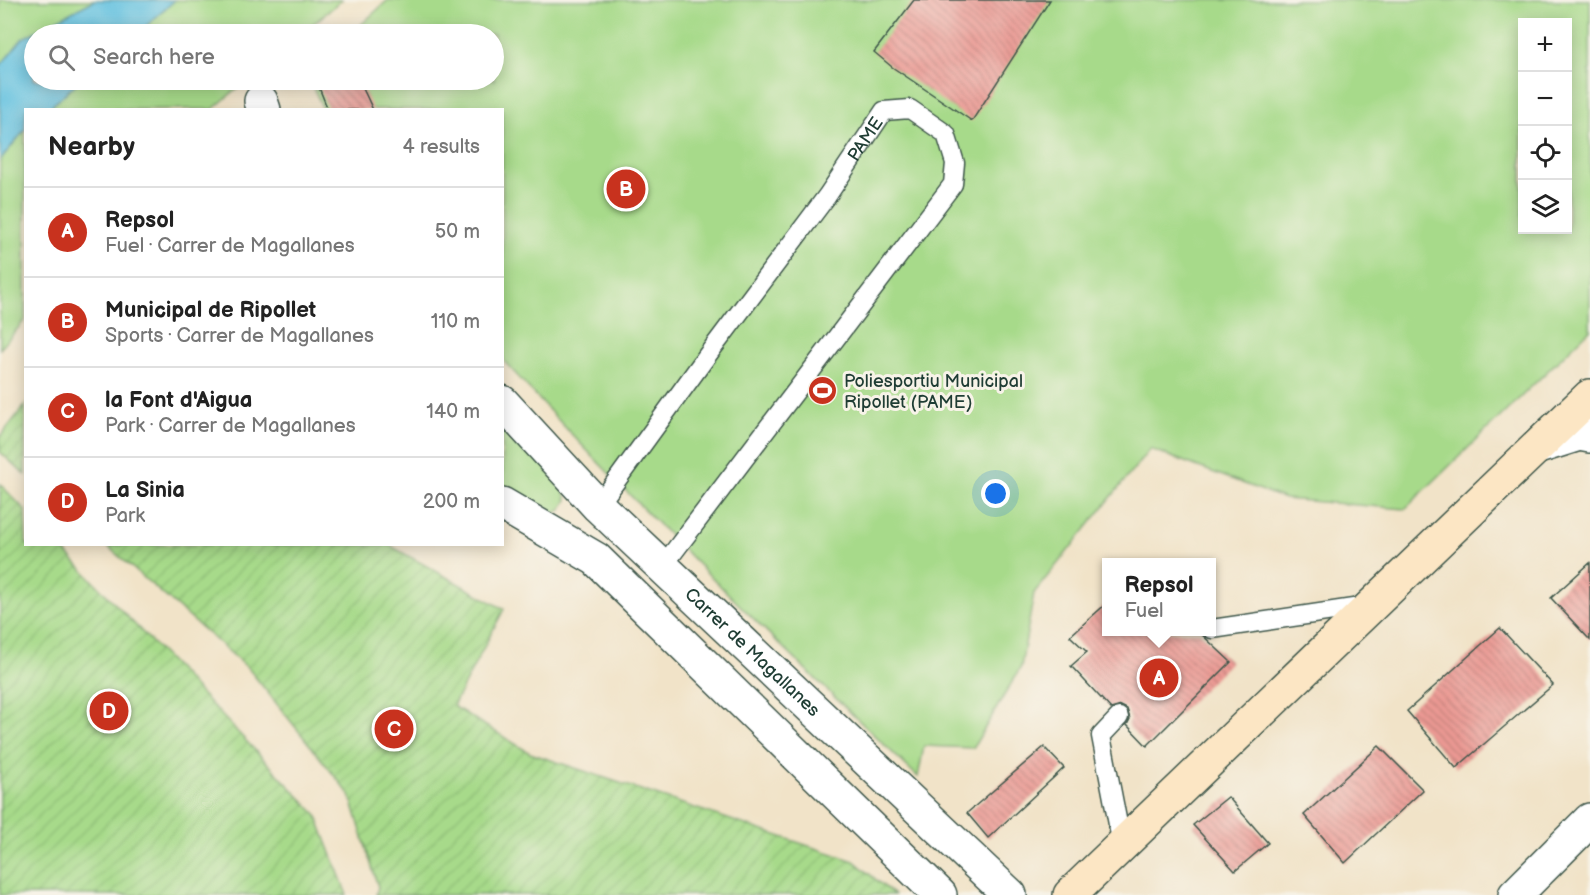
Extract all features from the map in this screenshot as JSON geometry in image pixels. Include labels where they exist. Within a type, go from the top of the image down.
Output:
[{"type":"main road","points":[[1070,895],[1590,396]]},
{"type":"street","name":"Carrer de Magallanes","points":[[504,404],[598,506],[1011,895]]},
{"type":"street","points":[[1538,447],[1586,432]]},
{"type":"street","points":[[504,505],[596,560],[940,895]]},
{"type":"street","points":[[1515,895],[1590,820]]},
{"type":"lane","name":"PAME","points":[[598,506],[827,196],[884,111],[910,109],[946,134],[954,162],[953,184],[663,566]]},
{"type":"lane","points":[[1216,630],[1291,616],[1372,606]]},
{"type":"lane","points":[[1119,717],[1101,736],[1122,845]]},
{"type":"green space","points":[[0,0],[95,0],[50,24],[24,24],[24,37],[0,66]]},
{"type":"green space","points":[[175,0],[342,0],[313,24],[148,24]]},
{"type":"green space","name":"Poliesportiu Municipal Ripollet (PAME)","points":[[388,0],[1590,0],[1590,330],[1405,509],[1285,499],[1150,449],[1034,593],[1021,667],[973,748],[924,746],[918,777],[654,520],[504,361],[504,108],[323,108],[314,90],[504,90],[504,24],[362,24]]},
{"type":"green space","points":[[69,90],[235,90],[214,108],[50,108]]},
{"type":"green space","points":[[24,131],[24,321],[0,349],[0,160]]},
{"type":"green space","points":[[24,406],[24,474],[0,452],[0,437]]},
{"type":"green space","points":[[504,421],[563,485],[567,500],[561,510],[550,516],[504,493]]},
{"type":"green space","points":[[0,484],[24,509],[24,546],[60,546],[316,814],[347,895],[0,895]]},
{"type":"green space","points":[[107,546],[391,546],[504,609],[453,706],[530,753],[854,861],[894,895],[376,895],[378,887],[350,795],[248,668]]},
{"type":"water","points":[[95,0],[175,0],[148,24],[50,24]]},
{"type":"water","points":[[23,38],[24,90],[69,90],[49,108],[24,108],[24,131],[0,160],[0,66]]},
{"type":"building","points":[[914,0],[1050,0],[972,121],[892,67],[874,52]]},
{"type":"building","points":[[320,90],[364,90],[372,108],[327,108]]},
{"type":"building","points":[[1590,563],[1590,640],[1551,598]]},
{"type":"building","points":[[1102,607],[1102,636],[1203,636],[1231,662],[1147,746],[1127,725],[1130,719],[1127,709],[1121,706],[1111,709],[1071,666],[1087,652],[1070,636]]},
{"type":"building","points":[[1500,628],[1553,685],[1456,768],[1407,711]]},
{"type":"building","points":[[1379,746],[1423,790],[1345,863],[1304,815]]},
{"type":"building","points":[[1044,747],[1064,768],[988,838],[967,813]]},
{"type":"building","points":[[1228,797],[1268,843],[1235,871],[1193,825]]},
{"type":"place","name":"Municipal de Ripollet","points":[[626,189]]},
{"type":"place","name":"Poliesportiu Municipal Ripollet (PAME)","points":[[823,391]]},
{"type":"place","name":"Repsol","points":[[1159,678]]},
{"type":"place","name":"La Sinia","points":[[109,711]]},
{"type":"place","name":"la Font d'Aigua","points":[[394,729]]}]
